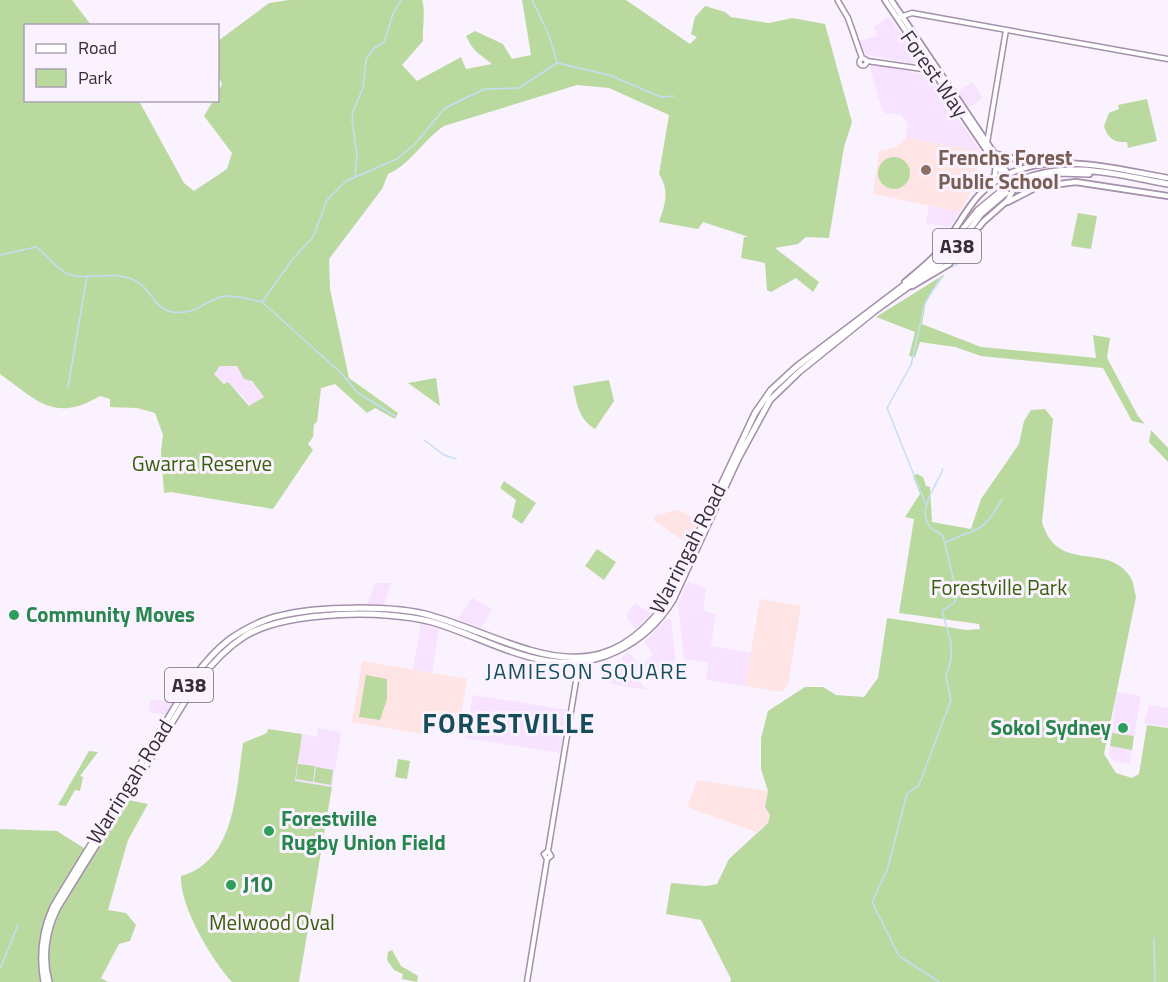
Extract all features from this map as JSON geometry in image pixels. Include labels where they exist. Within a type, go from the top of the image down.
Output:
[{"type":"highway","name":"Warringah Road","points":[[847,330],[903,284],[940,258],[978,210],[1013,186],[1046,176],[1072,172],[1168,186]]},
{"type":"highway","name":"Warringah Road","points":[[44,982],[41,951],[49,917],[198,672],[220,647],[256,627],[298,612],[387,609],[431,615],[479,636],[556,658],[579,660],[629,639],[667,605],[763,405],[780,380],[946,259],[981,214],[1013,186]]},
{"type":"highway","name":"Warringah Road","points":[[49,982],[45,952],[51,923],[104,830]]},
{"type":"main road","name":"Forest Way","points":[[885,0],[996,164],[1007,176]]},
{"type":"main road","name":"Forest Way","points":[[891,0],[898,18]]},
{"type":"main road","name":"Forest Way","points":[[931,66],[994,152],[1007,176]]},
{"type":"main road","points":[[994,152],[1020,161],[1064,160],[1089,165]]},
{"type":"main road","points":[[982,192],[993,178],[996,164]]},
{"type":"main road","name":"Warringah Road","points":[[903,284],[938,253],[982,192],[1007,176],[1048,164],[1089,165],[1168,178]]},
{"type":"main road","points":[[1007,176],[1013,186]]},
{"type":"main road","name":"Warringah Road","points":[[899,293],[944,268],[999,207],[1013,186],[1084,182],[1168,196]]},
{"type":"main road","name":"A38","points":[[999,207],[1041,185]]},
{"type":"street","points":[[837,0],[848,18],[864,59],[931,66]]},
{"type":"street","points":[[898,18],[912,13],[1168,59]]},
{"type":"street","points":[[987,143],[1006,30]]},
{"type":"street","points":[[526,982],[547,859],[551,856],[548,851],[557,801],[561,799],[558,795],[579,660]]},
{"type":"shaded area","points":[[889,17],[918,59],[917,64],[867,55],[864,51],[860,41],[877,36],[874,27]]},
{"type":"shaded area","points":[[872,64],[928,75],[980,151],[906,138],[908,124],[901,115],[885,113],[882,110],[870,67]]},
{"type":"shaded area","points":[[972,82],[983,98],[968,108],[957,92]]},
{"type":"shaded area","name":"Frenchs Forest Public School","points":[[906,138],[980,151],[973,188],[960,212],[873,194],[879,151],[897,147]]},
{"type":"shaded area","points":[[929,206],[960,212],[950,227],[926,223]]},
{"type":"shaded area","points":[[220,366],[237,366],[264,397],[250,406],[241,394],[214,374]]},
{"type":"shaded area","points":[[679,510],[698,522],[688,544],[653,520],[656,515]]},
{"type":"shaded area","points":[[688,582],[706,588],[703,611],[716,614],[711,646],[751,653],[745,686],[706,680],[708,663],[684,659],[678,604]]},
{"type":"shaded area","points":[[375,583],[391,583],[384,604],[368,604]]},
{"type":"shaded area","points":[[472,598],[492,609],[481,628],[458,619]]},
{"type":"shaded area","points":[[760,599],[801,606],[788,684],[782,692],[745,686]]},
{"type":"shaded area","points":[[635,603],[651,614],[635,629],[626,616]]},
{"type":"shaded area","points":[[667,619],[671,620],[677,679],[651,674],[641,666],[653,654],[644,642]]},
{"type":"shaded area","points":[[421,624],[439,629],[432,673],[413,670]]},
{"type":"shaded area","points":[[628,652],[641,666],[635,673],[621,658]]},
{"type":"shaded area","points":[[619,659],[647,690],[611,684],[614,670],[609,669]]},
{"type":"shaded area","points":[[362,661],[467,679],[460,720],[431,715],[427,735],[352,722]]},
{"type":"shaded area","points":[[1116,692],[1141,696],[1134,736],[1112,733]]},
{"type":"shaded area","points":[[473,695],[567,710],[560,753],[465,738]]},
{"type":"shaded area","points":[[151,699],[172,702],[165,715],[148,712]]},
{"type":"shaded area","points":[[1149,705],[1168,708],[1168,727],[1144,723]]},
{"type":"shaded area","points":[[318,728],[341,732],[332,787],[294,781],[302,734],[317,737]]},
{"type":"shaded area","points":[[1110,746],[1132,750],[1130,763],[1113,761],[1109,754]]},
{"type":"shaded area","points":[[697,780],[768,791],[765,807],[770,815],[768,823],[756,832],[687,807]]},
{"type":"green space","name":"Gwarra Reserve","points":[[0,0],[72,0],[90,24],[24,24],[24,102],[140,102],[184,183],[194,191],[227,169],[232,153],[204,116],[212,102],[219,102],[219,90],[222,84],[219,77],[219,40],[269,3],[289,0],[422,0],[423,41],[402,65],[417,81],[461,57],[466,69],[492,64],[471,46],[466,36],[475,31],[503,44],[512,59],[531,55],[522,0],[626,0],[690,44],[697,37],[691,34],[695,17],[705,6],[725,12],[731,17],[769,23],[792,18],[825,24],[852,122],[844,147],[829,238],[806,237],[798,244],[775,248],[819,282],[813,292],[796,278],[771,292],[767,290],[765,263],[741,258],[744,237],[749,237],[703,222],[698,229],[659,222],[665,203],[665,192],[659,174],[669,115],[609,88],[577,85],[444,126],[404,164],[388,174],[382,189],[329,259],[330,289],[349,378],[398,413],[395,419],[375,408],[367,413],[335,384],[321,388],[317,422],[314,424],[313,437],[308,444],[313,450],[273,509],[171,492],[164,493],[161,451],[163,435],[155,413],[137,408],[110,407],[110,399],[100,396],[70,408],[58,408],[36,400],[0,374]],"holes":[[[220,366],[237,366],[244,379],[252,381],[264,397],[249,406],[228,382],[224,384],[214,374]]]},
{"type":"green space","points":[[1147,99],[1157,141],[1128,148],[1127,142],[1115,141],[1109,137],[1104,126],[1109,113],[1119,109],[1118,105]]},
{"type":"green space","points":[[894,157],[905,162],[910,173],[905,184],[894,189],[883,184],[878,173],[883,162]]},
{"type":"green space","points":[[1078,213],[1097,216],[1091,249],[1071,246]]},
{"type":"green space","points":[[945,274],[926,301],[922,324],[981,347],[1096,358],[1093,335],[1110,338],[1107,358],[1138,416],[1145,424],[1132,421],[1103,368],[981,356],[955,347],[920,342],[915,357],[909,356],[915,332],[876,317]]},
{"type":"green space","points":[[436,378],[440,406],[408,383]]},
{"type":"green space","points":[[609,380],[614,401],[595,429],[582,416],[573,386]]},
{"type":"green space","name":"Forestville Park","points":[[1045,409],[1053,419],[1042,522],[1049,538],[1059,548],[1070,553],[1107,560],[1119,565],[1131,577],[1136,597],[1104,754],[1116,773],[1132,778],[1139,774],[1147,725],[1168,728],[1168,982],[730,982],[731,979],[701,920],[666,914],[671,883],[706,886],[717,884],[729,859],[768,823],[770,815],[765,807],[768,791],[761,769],[761,738],[768,711],[805,687],[823,687],[836,695],[864,697],[878,678],[887,618],[967,630],[980,629],[979,624],[899,613],[914,519],[905,517],[920,494],[913,476],[917,474],[923,477],[926,486],[930,487],[932,522],[971,529],[981,499],[1019,444],[1024,421],[1031,410]]},
{"type":"green space","points":[[1151,430],[1168,448],[1168,462],[1149,442]]},
{"type":"green space","points":[[504,481],[536,503],[522,524],[512,517],[516,500],[500,488]]},
{"type":"green space","points":[[597,549],[616,562],[604,580],[585,566]]},
{"type":"green space","points":[[366,675],[387,679],[387,699],[380,720],[359,717]]},
{"type":"green space","name":"Melwood Oval","points":[[268,729],[302,734],[295,781],[332,787],[299,982],[232,982],[215,961],[198,932],[185,902],[181,876],[199,868],[213,855],[223,839],[235,801],[243,743],[267,733]]},
{"type":"green space","points":[[1112,733],[1134,736],[1132,750],[1110,746]]},
{"type":"green space","points":[[89,751],[98,752],[80,776],[83,777],[80,791],[75,790],[66,806],[58,805]]},
{"type":"green space","points":[[398,759],[410,761],[407,779],[395,777]]},
{"type":"green space","points":[[298,764],[315,766],[313,782],[296,779]]},
{"type":"green space","points":[[316,767],[333,770],[331,785],[314,782]]},
{"type":"green space","points":[[129,800],[148,804],[128,840],[108,910],[126,913],[136,925],[130,941],[119,944],[101,978],[108,982],[0,982],[0,829],[57,831],[95,855]]},
{"type":"green space","points":[[392,950],[401,966],[418,976],[417,982],[402,979],[403,974],[394,970],[387,960],[388,952]]},
{"type":"waterway","points":[[355,177],[357,156],[352,120],[353,111],[363,88],[366,60],[373,49],[384,42],[393,14],[401,0]]},
{"type":"waterway","points":[[532,0],[548,33],[557,62]]},
{"type":"waterway","points":[[0,255],[36,247],[61,270],[71,275],[122,276],[139,283],[158,304],[173,312],[181,313],[195,309],[226,296],[262,302],[292,260],[313,237],[327,200],[346,181],[397,159],[415,144],[444,109],[461,100],[485,89],[519,88],[557,63],[609,75],[661,97],[674,96]]},
{"type":"waterway","points":[[952,267],[959,263]]},
{"type":"waterway","points":[[68,387],[87,276]]},
{"type":"waterway","points":[[926,505],[887,408],[911,365],[925,303],[941,277]]},
{"type":"waterway","points":[[262,302],[342,374],[358,393],[395,416]]},
{"type":"waterway","points":[[424,440],[444,455],[456,459]]},
{"type":"waterway","points":[[939,982],[899,956],[872,902],[887,870],[907,794],[919,785],[951,700],[946,677],[951,659],[951,643],[942,611],[955,602],[954,582],[943,536],[931,528],[925,514],[929,498],[943,469]]},
{"type":"waterway","points":[[946,542],[985,524],[1002,499]]},
{"type":"waterway","points":[[0,969],[18,925]]},
{"type":"waterway","points":[[1154,938],[1155,982]]},
{"type":"place","name":"Frenchs Forest Public School","points":[[926,170]]},
{"type":"place","name":"Community Moves","points":[[14,615]]},
{"type":"place","name":"Sokol Sydney","points":[[1123,728]]},
{"type":"place","name":"Forestville Rugby Union Field","points":[[269,831]]},
{"type":"place","name":"J10","points":[[231,885]]},
{"type":"district","name":"JAMIESON SQUARE","points":[[587,671]]},
{"type":"district","name":"FORESTVILLE","points":[[509,724]]}]
